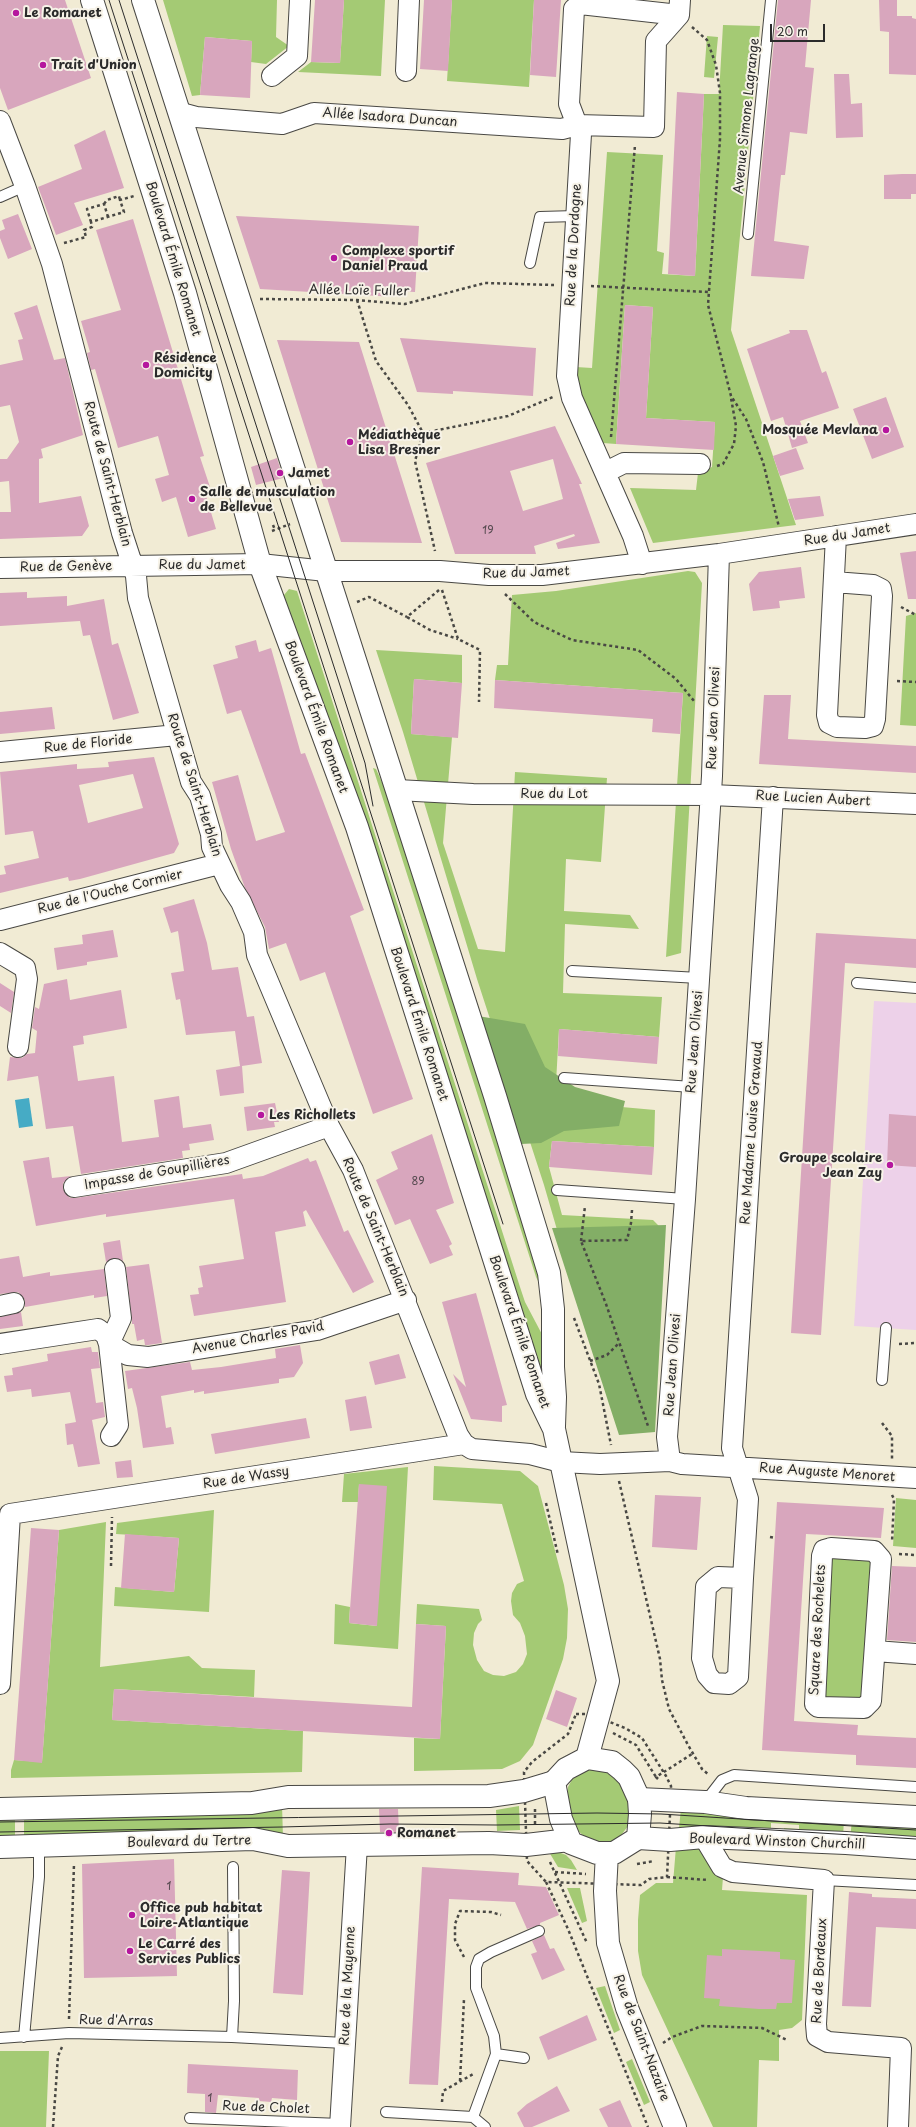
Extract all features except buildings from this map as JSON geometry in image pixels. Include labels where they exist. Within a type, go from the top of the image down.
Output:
[{"type":"main road","name":"Boulevard Émile Romanet","points":[[92,0],[185,293],[260,564],[357,827],[538,1394],[554,1429],[608,1681],[587,1758]]},
{"type":"main road","name":"Boulevard Émile Romanet","points":[[143,0],[495,1096],[549,1273],[553,1309],[553,1367],[555,1397],[554,1429]]},
{"type":"main road","points":[[0,1808],[245,1804],[288,1796],[489,1796],[524,1791],[554,1782],[566,1769],[587,1758],[612,1762],[622,1770],[634,1786],[639,1799],[640,1814],[638,1838],[619,1850],[607,1853],[597,1853],[582,1848],[569,1840],[561,1819],[554,1782]]},
{"type":"main road","points":[[639,1799],[710,1795],[746,1808],[916,1817]]},
{"type":"main road","name":"Boulevard Winston Churchill","points":[[638,1838],[659,1840],[704,1837],[846,1843],[916,1848]]},
{"type":"main road","name":"Boulevard du Tertre","points":[[0,1847],[253,1839],[288,1846],[489,1843],[526,1845],[569,1840]]},
{"type":"main road","name":"Rue de Saint-Nazaire","points":[[607,1853],[605,1891],[608,1943],[627,2008],[675,2127]]},
{"type":"street","points":[[272,76],[297,56],[300,0]]},
{"type":"street","points":[[406,71],[409,0]]},
{"type":"street","name":"Rue de la Dordogne","points":[[642,564],[636,543],[606,472],[572,398],[567,376],[581,134],[569,104],[574,9],[580,4],[680,8]]},
{"type":"street","points":[[577,125],[654,127],[656,41],[680,8]]},
{"type":"street","name":"Allée Isadora Duncan","points":[[180,113],[196,117],[282,124],[314,114],[562,129],[577,125]]},
{"type":"street","name":"Route de Saint-Herblain","points":[[0,120],[47,249],[122,533],[136,576],[138,598],[191,782],[200,796],[211,834],[212,847],[219,864],[241,902],[254,932],[257,955],[329,1126],[353,1170],[406,1300],[454,1424],[464,1444]]},
{"type":"street","points":[[606,472],[624,463],[700,464]]},
{"type":"street","name":"Rue du Jamet","points":[[132,565],[260,564],[326,571],[440,571],[489,575],[542,575],[719,554],[916,524]]},
{"type":"street","points":[[834,582],[873,585],[881,588],[882,596],[875,719],[873,726],[865,728],[837,727],[829,723],[827,715],[836,536]]},
{"type":"street","name":"Rue Jean Olivesi","points":[[670,1461],[667,1437],[686,1199],[711,795],[719,554]]},
{"type":"street","name":"Rue de Genève","points":[[0,568],[132,565]]},
{"type":"street","name":"Rue de Floride","points":[[0,752],[177,735]]},
{"type":"street","name":"Rue du Lot","points":[[397,790],[474,794],[711,795]]},
{"type":"street","name":"Rue Lucien Aubert","points":[[711,795],[916,804]]},
{"type":"street","name":"Rue Madame Louise Gravaud","points":[[742,1578],[718,1577],[706,1586],[702,1658],[707,1675],[714,1683],[729,1684],[738,1677],[742,1578],[748,1499],[732,1448],[773,797]]},
{"type":"street","name":"Rue de l'Ouche Cormier","points":[[0,920],[219,864]]},
{"type":"street","points":[[0,953],[25,968],[27,979],[18,1048]]},
{"type":"street","name":"Impasse de Goupillières","points":[[74,1187],[226,1163],[329,1126]]},
{"type":"street","points":[[111,1436],[118,1424],[109,1344],[121,1318],[115,1269]]},
{"type":"street","name":"Avenue Charles Pavid","points":[[0,1344],[98,1330],[106,1335],[109,1344],[128,1356],[148,1357],[317,1330],[406,1300]]},
{"type":"street","points":[[464,1444],[472,1449],[530,1454],[561,1462],[616,1463],[670,1461],[682,1464],[738,1467]]},
{"type":"street","name":"Rue de Wassy","points":[[0,1684],[10,1514],[464,1444]]},
{"type":"street","name":"Rue Auguste Menoret","points":[[738,1467],[916,1478]]},
{"type":"street","name":"Square des Rochelets","points":[[831,1548],[874,1552],[881,1559],[875,1651],[871,1701],[868,1706],[864,1708],[834,1707],[818,1706],[815,1704],[821,1564],[824,1550],[831,1548]]},
{"type":"street","points":[[875,1651],[916,1654]]},
{"type":"street","points":[[704,1837],[722,1867],[733,1872],[824,1880]]},
{"type":"street","name":"Rue de la Mayenne","points":[[340,2125],[357,1845]]},
{"type":"street","name":"Rue de Bordeaux","points":[[824,1880],[816,2024],[817,2036],[828,2042],[901,2048],[898,2127]]},
{"type":"lane","name":"Avenue Simone Lagrange","points":[[748,234],[771,0]]},
{"type":"lane","points":[[0,197],[25,186]]},
{"type":"lane","points":[[530,264],[540,217],[576,216]]},
{"type":"lane","points":[[572,971],[699,978]]},
{"type":"lane","points":[[857,983],[916,988]]},
{"type":"lane","points":[[564,1078],[692,1087]]},
{"type":"lane","points":[[557,1190],[686,1199]]},
{"type":"lane","points":[[882,1380],[886,1328]]},
{"type":"lane","points":[[710,1795],[728,1777],[742,1774],[916,1787]]},
{"type":"lane","points":[[24,2036],[39,1877],[39,1846]]},
{"type":"lane","points":[[232,2037],[234,1993],[233,1867]]},
{"type":"lane","points":[[824,1880],[916,1885]]},
{"type":"lane","points":[[473,2117],[496,2054],[494,2036],[476,1988],[476,1967],[479,1960],[491,1952],[539,1931]]},
{"type":"lane","name":"Rue d'Arras","points":[[0,2038],[69,2033],[232,2037],[344,2043]]},
{"type":"lane","points":[[496,2054],[524,2058]]},
{"type":"lane","points":[[386,2112],[473,2117],[484,2127]]},
{"type":"lane","name":"Rue de Cholet","points":[[190,2118],[340,2125]]},
{"type":"path","points":[[680,8],[707,40],[716,66],[720,93],[720,139],[708,306],[731,396],[736,426],[734,444],[723,464],[712,467],[700,464]]},
{"type":"path","points":[[606,472],[611,444],[622,288],[636,126]]},
{"type":"path","points":[[120,200],[152,190]]},
{"type":"path","points":[[47,249],[86,237],[84,230],[92,227],[87,209],[104,204],[107,200],[119,196],[124,212],[91,222]]},
{"type":"path","points":[[104,204],[108,217]]},
{"type":"path","name":"Allée Loïe Fuller","points":[[240,299],[357,300],[405,304],[486,283],[708,292]]},
{"type":"path","points":[[357,300],[376,360],[408,405],[423,433],[415,461],[440,571]]},
{"type":"path","points":[[423,433],[508,416],[570,389]]},
{"type":"path","points":[[731,396],[746,419],[763,462],[784,544]]},
{"type":"path","points":[[253,540],[275,530],[310,519]]},
{"type":"path","points":[[273,525],[275,530]]},
{"type":"path","points":[[407,617],[441,588],[458,639]]},
{"type":"path","points":[[502,591],[534,622],[572,640],[638,650],[676,679],[714,724]]},
{"type":"path","points":[[336,603],[354,603],[369,597],[430,630],[458,639],[480,650],[478,702]]},
{"type":"path","points":[[585,1192],[581,1241],[650,1431]]},
{"type":"path","points":[[581,1241],[627,1240],[631,1223],[632,1195]]},
{"type":"path","points":[[572,1314],[599,1384],[621,1494],[660,1659],[662,1680],[669,1709],[692,1754],[708,1775],[710,1795]]},
{"type":"path","points":[[590,1362],[607,1354],[619,1343]]},
{"type":"path","points":[[882,1423],[892,1436],[892,1457],[890,1464]]},
{"type":"path","points":[[891,1494],[894,1499],[892,1546]]},
{"type":"path","points":[[111,1566],[112,1498]]},
{"type":"path","points":[[546,1502],[560,1559]]},
{"type":"path","points":[[770,1537],[775,1538]]},
{"type":"path","points":[[896,1554],[916,1555]]},
{"type":"path","points":[[576,1714],[579,1708]]},
{"type":"path","points":[[660,1798],[661,1789],[656,1777],[692,1754]]},
{"type":"path","points":[[524,1791],[526,1845]]},
{"type":"path","points":[[635,1865],[657,1861],[659,1840]]},
{"type":"path","points":[[53,2127],[58,2056],[69,2033],[74,1860]]},
{"type":"path","points":[[624,1892],[625,1879]]},
{"type":"path","points":[[546,1882],[568,1929],[648,2127]]},
{"type":"path","points":[[644,2050],[672,2037],[702,2026],[762,2028],[787,2040]]},
{"type":"path","points":[[441,2116],[443,2091],[473,2072],[488,2076]]},
{"type":"shaded area","name":"Groupe scolaire Jean Zay","points":[[874,1001],[916,1003],[916,1330],[854,1326]]},
{"type":"green space","points":[[163,0],[277,0],[276,37],[289,46],[266,64],[251,62],[252,41],[205,37],[200,95],[192,96]]},
{"type":"green space","points":[[344,0],[385,0],[381,76],[298,72],[311,62],[340,63]]},
{"type":"green space","points":[[452,0],[534,0],[529,87],[447,81]]},
{"type":"green space","points":[[723,25],[760,26],[731,330],[796,525],[653,543],[630,488],[696,490],[698,473],[712,467],[715,422],[646,418],[653,307],[625,305],[616,444],[603,443],[577,387],[576,367],[592,368],[607,152],[663,155],[657,251],[664,253],[662,274],[695,276],[704,94],[719,94]]},
{"type":"green space","points":[[707,36],[718,37],[714,78],[704,77]]},
{"type":"green space","points":[[688,571],[695,572],[702,583],[681,953],[666,957],[683,693],[495,680],[497,665],[508,665],[512,595],[556,591]]},
{"type":"green space","points":[[289,589],[297,591],[520,1287],[525,1302],[545,1340],[543,1381],[519,1299],[472,1154],[284,600],[284,595]]},
{"type":"green space","points":[[916,613],[916,726],[900,725],[906,616]]},
{"type":"green space","points":[[376,650],[462,655],[462,683],[414,679],[411,734],[452,737],[443,843],[478,949],[505,952],[515,772],[607,778],[601,862],[566,859],[564,911],[630,915],[639,929],[565,924],[563,993],[662,997],[659,1037],[559,1029],[555,1101],[655,1110],[654,1147],[552,1141],[549,1167],[562,1215],[653,1220],[659,1226],[569,1271],[544,1185],[477,979],[403,732]]},
{"type":"green space","points":[[373,768],[376,769],[389,798],[536,1257],[543,1291],[536,1277]]},
{"type":"green space","points":[[478,1016],[525,1024],[545,1067],[575,1087],[625,1101],[619,1126],[564,1131],[541,1143],[521,1144]]},
{"type":"green space","points":[[666,1225],[655,1432],[619,1435],[552,1228]]},
{"type":"green space","points":[[434,1466],[520,1471],[538,1486],[564,1585],[568,1609],[567,1638],[563,1659],[533,1745],[520,1761],[502,1769],[414,1771],[414,1738],[440,1739],[446,1626],[416,1624],[417,1604],[479,1609],[482,1620],[478,1624],[474,1633],[473,1645],[477,1660],[484,1671],[493,1675],[504,1676],[516,1672],[523,1664],[527,1654],[525,1636],[520,1623],[513,1615],[511,1601],[512,1593],[517,1584],[524,1581],[502,1504],[433,1500]]},
{"type":"green space","points":[[408,1467],[398,1649],[334,1644],[335,1604],[350,1607],[349,1623],[377,1626],[359,1484],[358,1502],[342,1502],[344,1474]]},
{"type":"green space","points":[[896,1498],[916,1500],[916,1548],[893,1546]]},
{"type":"green space","points":[[214,1510],[209,1612],[114,1606],[115,1587],[174,1592],[179,1538],[116,1534],[117,1523]]},
{"type":"green space","points":[[106,1522],[100,1667],[189,1656],[202,1668],[255,1670],[254,1697],[114,1689],[112,1720],[303,1731],[302,1772],[11,1778],[11,1770],[14,1760],[42,1762],[59,1530]]},
{"type":"green space","points":[[830,1555],[875,1559],[865,1701],[820,1698]]},
{"type":"green space","points":[[588,1766],[611,1772],[619,1779],[629,1799],[630,1818],[628,1826],[619,1838],[612,1842],[603,1844],[585,1837],[577,1830],[570,1817],[567,1802],[568,1787],[575,1774]]},
{"type":"green space","points":[[282,1804],[283,1838],[24,1838],[24,1813]]},
{"type":"green space","points":[[519,1806],[520,1830],[497,1831],[496,1810]]},
{"type":"green space","points":[[681,1808],[844,1818],[843,1839],[784,1831],[784,1828],[799,1829],[799,1825],[771,1823],[771,1834],[679,1828]]},
{"type":"green space","points":[[0,1813],[15,1813],[15,1837],[0,1837]]},
{"type":"green space","points":[[852,1820],[916,1824],[916,1843],[850,1839]]},
{"type":"green space","points":[[698,1845],[723,1877],[722,1890],[807,1895],[802,2020],[792,2028],[779,2030],[779,2061],[759,2060],[757,2127],[713,2127],[642,1975],[638,1951],[640,1895],[656,1883],[673,1883],[676,1847]]},
{"type":"green space","points":[[549,1852],[558,1852],[566,1855],[577,1870],[558,1867]]},
{"type":"green space","points":[[567,1888],[580,1888],[587,1921],[582,1923]]},
{"type":"green space","points":[[605,1986],[620,2030],[614,2033],[596,1988]]},
{"type":"green space","points":[[0,2051],[49,2051],[46,2127],[0,2127]]},
{"type":"green space","points":[[632,2059],[650,2102],[644,2105],[626,2062]]},
{"type":"water","points":[[29,1098],[33,1126],[19,1128],[15,1100]]},
{"type":"tram line","points":[[109,0],[503,1224]]},
{"type":"tram line","points":[[119,0],[365,763],[373,806]]},
{"type":"tram line","points":[[0,1822],[597,1813],[661,1814],[916,1830]]},
{"type":"tram line","points":[[0,1832],[390,1824],[496,1825],[660,1823],[916,1839]]},
{"type":"place","name":"Le Romanet","points":[[16,13]]},
{"type":"place","name":"Trait d'Union","points":[[43,65]]},
{"type":"place","name":"Complexe sportif Daniel Praud","points":[[334,258]]},
{"type":"place","name":"Résidence Domicity","points":[[146,365]]},
{"type":"place","name":"Mosquée Mevlana","points":[[886,430]]},
{"type":"place","name":"Médiathèque Lisa Bresner","points":[[350,442]]},
{"type":"place","name":"Jamet","points":[[280,473]]},
{"type":"place","name":"Salle de musculation de Bellevue","points":[[192,499]]},
{"type":"place","name":"Les Richollets","points":[[261,1115]]},
{"type":"place","name":"Groupe scolaire Jean Zay","points":[[890,1165]]},
{"type":"place","name":"Romanet","points":[[389,1833]]},
{"type":"place","name":"Office pub habitat Loire-Atlantique","points":[[132,1915]]},
{"type":"place","name":"Le Carré des Services Publics","points":[[130,1951]]}]
